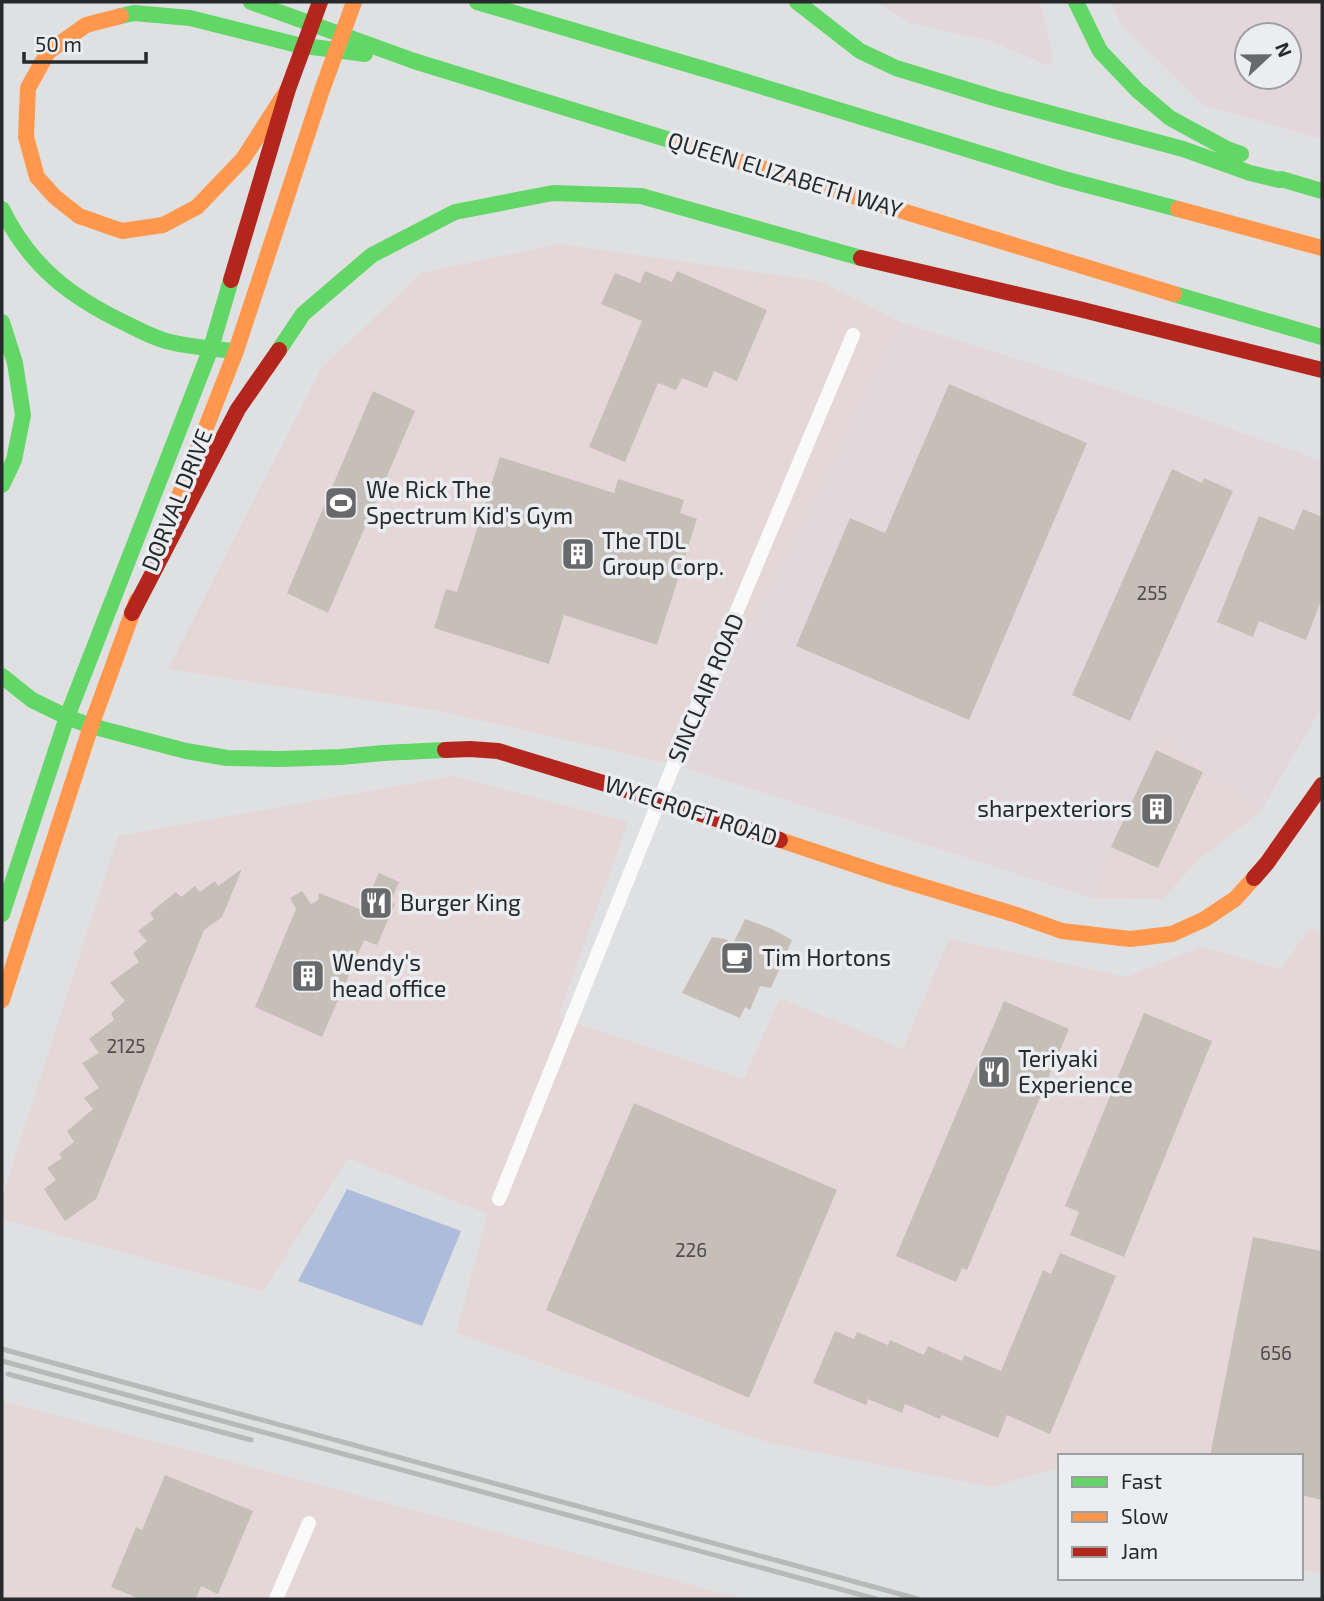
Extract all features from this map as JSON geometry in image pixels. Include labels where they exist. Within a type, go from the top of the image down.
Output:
[{"type":"main road","name":"QUEEN ELIZABETH WAY","points":[[251,2],[414,61],[1086,268],[1322,337]]},
{"type":"main road","name":"DORVAL DRIVE","points":[[2,914],[67,717],[211,348],[290,84],[320,2]]},
{"type":"main road","name":"DORVAL DRIVE","points":[[2,1000],[91,726],[132,614],[236,351],[322,90],[354,2]]},
{"type":"main road","points":[[477,2],[1063,179],[1322,248]]},
{"type":"main road","points":[[797,2],[860,51],[896,68],[997,99],[1182,149],[1250,173],[1279,180],[1281,178]]},
{"type":"main road","points":[[1076,2],[1100,51],[1138,91],[1170,118],[1227,149],[1254,158],[1281,178],[1322,191]]},
{"type":"main road","points":[[290,84],[243,159],[197,207],[163,225],[122,231],[79,216],[55,197],[37,177],[26,137],[28,88],[48,52],[86,25],[134,13],[190,18],[298,45],[414,61]]},
{"type":"main road","points":[[132,614],[238,409],[303,314],[372,255],[455,212],[553,193],[641,195],[878,262],[1322,370]]},
{"type":"main road","points":[[2,209],[10,228],[39,266],[75,296],[118,321],[163,340],[236,351]]},
{"type":"main road","points":[[2,322],[15,363],[23,415],[14,460],[2,485]]},
{"type":"main road","name":"WYECROFT ROAD","points":[[2,676],[32,700],[91,726],[186,751],[228,758],[341,757],[470,749],[498,751],[659,800],[1062,931],[1130,939],[1172,934],[1205,919],[1235,899],[1268,863],[1322,785]]},
{"type":"street","name":"SINCLAIR ROAD","points":[[499,1199],[659,800],[853,335]]},
{"type":"street","points":[[276,1599],[309,1523]]},
{"type":"shaded area","points":[[876,2],[1040,2],[1053,58],[1049,66],[991,41],[910,23]]},
{"type":"shaded area","points":[[1111,2],[1322,2],[1322,139],[1204,105],[1122,26]]},
{"type":"shaded area","points":[[559,244],[819,281],[900,322],[680,766],[440,711],[168,669],[321,369],[421,273]]},
{"type":"shaded area","points":[[900,322],[1175,409],[1322,461],[1322,707],[1260,812],[1160,737],[1092,898],[680,766]]},
{"type":"shaded area","points":[[1160,737],[1260,812],[1197,861],[1163,899],[1092,898]]},
{"type":"shaded area","points":[[453,776],[628,822],[558,1017],[744,1079],[780,998],[903,1049],[949,939],[1127,977],[1202,947],[1281,969],[1310,928],[1322,934],[1322,1574],[1303,1569],[1303,1454],[1058,1454],[1058,1468],[992,1487],[770,1443],[456,1333],[488,1214],[348,1158],[263,1291],[2,1219],[2,1198],[118,836]]},
{"type":"shaded area","points":[[2,1401],[511,1536],[743,1599],[2,1599]]},
{"type":"water","points":[[347,1189],[461,1231],[422,1326],[298,1281]]},
{"type":"building","points":[[645,271],[672,282],[677,271],[767,310],[737,381],[714,371],[707,388],[682,378],[676,390],[658,383],[625,462],[589,447],[642,321],[601,304],[615,273],[640,283]]},
{"type":"building","points":[[949,384],[1087,443],[969,720],[796,646],[850,518],[885,533]]},
{"type":"building","points":[[373,391],[415,411],[328,613],[287,593]]},
{"type":"building","name":"The TDL Group Corp.","points":[[500,457],[614,493],[618,479],[684,500],[680,513],[697,519],[657,645],[564,615],[549,664],[434,628],[446,589],[457,592]]},
{"type":"building","points":[[1172,469],[1202,483],[1204,478],[1233,491],[1130,721],[1072,695]]},
{"type":"building","points":[[1303,509],[1322,517],[1322,598],[1306,640],[1259,621],[1253,637],[1217,622],[1259,516],[1294,530]]},
{"type":"building","name":"sharpexteriors","points":[[1156,750],[1203,772],[1158,868],[1111,847]]},
{"type":"building","points":[[242,869],[222,917],[204,930],[96,1199],[65,1221],[44,1189],[56,1180],[47,1168],[62,1158],[59,1154],[74,1142],[67,1131],[93,1109],[84,1098],[99,1088],[82,1063],[99,1053],[89,1039],[114,1020],[111,1013],[125,1001],[110,983],[139,962],[133,953],[147,941],[138,931],[154,919],[150,913],[176,892],[181,897],[195,886],[200,892],[215,881],[218,886]]},
{"type":"building","name":"Wendy's head office","points":[[379,873],[399,882],[390,902],[395,904],[377,945],[364,940],[322,1037],[255,1007],[296,909],[290,898],[302,891],[311,904],[318,900],[319,893],[362,910]]},
{"type":"building","points":[[745,919],[792,940],[771,988],[760,986],[750,1010],[745,1007],[740,1018],[682,993],[712,937],[725,939],[733,944]]},
{"type":"building","points":[[1004,1001],[1069,1029],[967,1270],[962,1268],[956,1282],[896,1256]]},
{"type":"building","points":[[1144,1013],[1212,1041],[1124,1257],[1070,1235],[1079,1212],[1065,1206]]},
{"type":"building","points":[[634,1103],[837,1190],[749,1398],[546,1310]]},
{"type":"building","points":[[1253,1237],[1322,1251],[1322,1500],[1303,1495],[1303,1454],[1210,1454]]},
{"type":"building","points":[[1060,1253],[1116,1276],[1050,1434],[1007,1415],[998,1438],[942,1415],[940,1419],[905,1404],[902,1413],[868,1399],[866,1405],[813,1383],[835,1331],[854,1339],[857,1332],[888,1345],[890,1340],[924,1355],[928,1346],[962,1361],[964,1355],[1001,1371],[1043,1270],[1051,1274]]},
{"type":"building","points":[[165,1475],[253,1511],[218,1594],[201,1586],[196,1599],[140,1599],[111,1587],[136,1527],[142,1530]]},
{"type":"railway","points":[[2,1349],[918,1599]]},
{"type":"railway","points":[[2,1361],[876,1599]]},
{"type":"railway","points":[[8,1374],[251,1440]]},
{"type":"traffic: fast","points":[[251,2],[414,61],[673,141]]},
{"type":"traffic: fast","points":[[477,2],[1064,179],[1178,209]]},
{"type":"traffic: fast","points":[[797,2],[860,51],[896,68],[997,99],[1183,149],[1250,173],[1322,191]]},
{"type":"traffic: fast","points":[[1076,2],[1100,51],[1138,91],[1170,118],[1241,154]]},
{"type":"traffic: fast","points":[[121,16],[134,13],[190,18],[298,45],[365,54]]},
{"type":"traffic: fast","points":[[279,350],[303,314],[372,255],[455,212],[553,193],[641,196],[861,258]]},
{"type":"traffic: fast","points":[[2,209],[25,247],[39,263],[87,303],[161,339],[236,351]]},
{"type":"traffic: fast","points":[[2,914],[67,717],[211,348],[231,280]]},
{"type":"traffic: fast","points":[[1174,294],[1322,337]]},
{"type":"traffic: fast","points":[[2,322],[15,363],[23,415],[14,460],[2,485]]},
{"type":"traffic: fast","points":[[2,676],[32,700],[91,726],[186,751],[227,758],[341,757],[445,750]]},
{"type":"traffic: slow","points":[[170,519],[236,351],[322,90],[354,2]]},
{"type":"traffic: slow","points":[[121,16],[86,25],[48,52],[28,88],[26,137],[37,177],[55,197],[79,216],[122,231],[163,225],[197,207],[243,159],[288,89]]},
{"type":"traffic: slow","points":[[673,141],[1174,294]]},
{"type":"traffic: slow","points":[[1178,209],[1322,248]]},
{"type":"traffic: slow","points":[[2,1000],[91,726],[137,600]]},
{"type":"traffic: slow","points":[[780,840],[1062,931],[1130,939],[1172,934],[1205,919],[1235,899],[1254,878]]},
{"type":"traffic: jam","points":[[231,280],[288,89],[320,2]]},
{"type":"traffic: jam","points":[[861,258],[1322,370]]},
{"type":"traffic: jam","points":[[132,613],[238,409],[279,350]]},
{"type":"traffic: jam","points":[[445,750],[498,751],[780,840]]},
{"type":"traffic: jam","points":[[1254,878],[1322,785]]},
{"type":"place","name":"We Rick The Spectrum Kid's Gym","points":[[341,503]]},
{"type":"place","name":"The TDL Group Corp.","points":[[578,554]]},
{"type":"place","name":"sharpexteriors","points":[[1157,809]]},
{"type":"place","name":"Burger King","points":[[376,903]]},
{"type":"place","name":"Tim Hortons","points":[[737,958]]},
{"type":"place","name":"Wendy's head office","points":[[308,976]]},
{"type":"place","name":"Teriyaki Experience","points":[[994,1072]]}]
